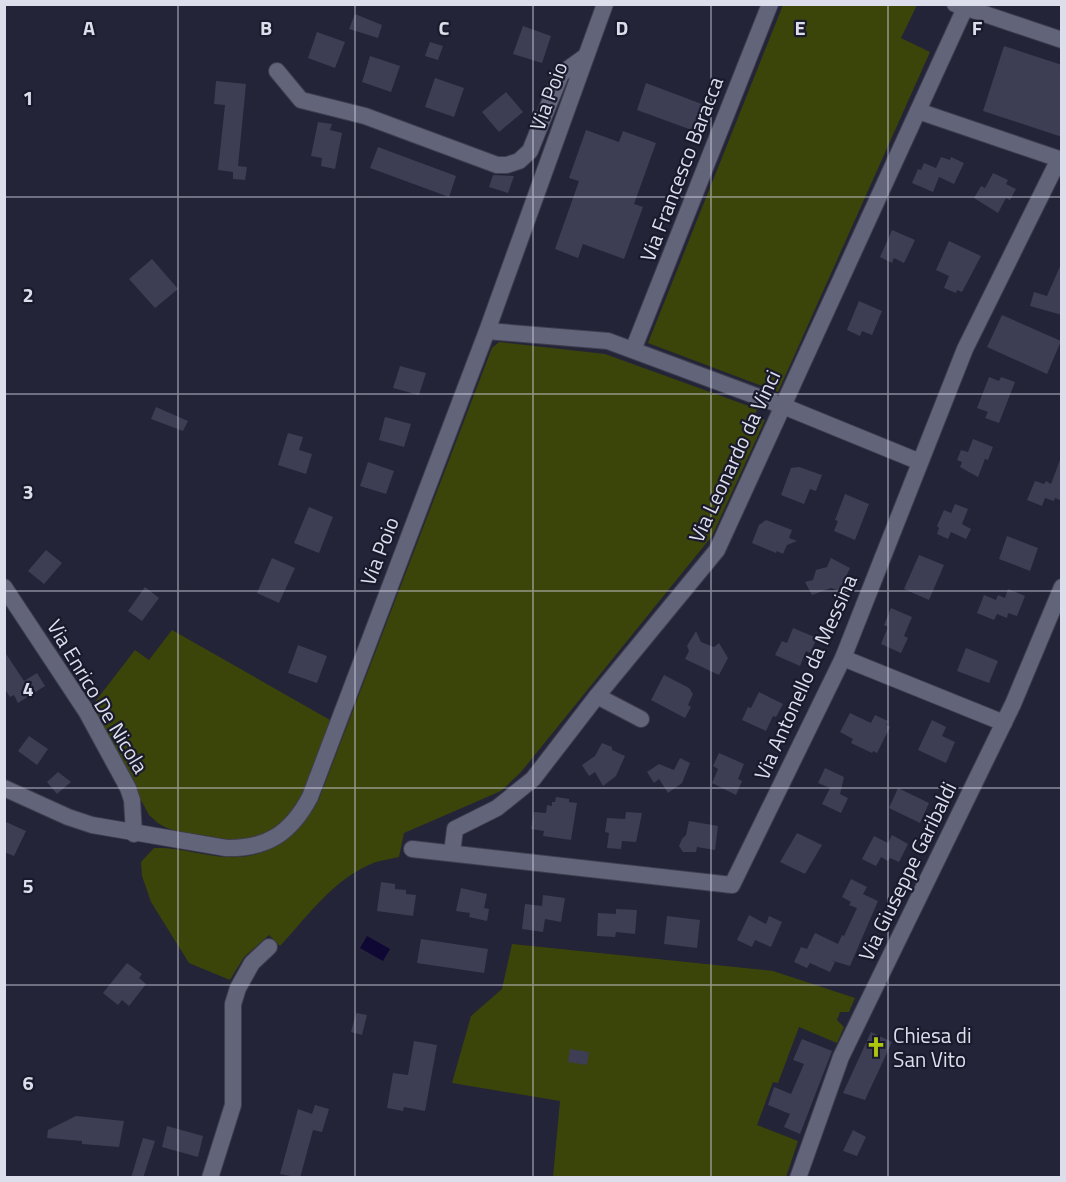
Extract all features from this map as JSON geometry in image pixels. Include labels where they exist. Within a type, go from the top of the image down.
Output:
[{"type":"street","name":"Via Poio","points":[[4,788],[68,817],[92,825],[226,848],[243,849],[271,840],[295,821],[304,808],[487,331],[605,4]]},
{"type":"street","name":"Via Francesco Baracca","points":[[633,350],[770,4]]},
{"type":"street","points":[[959,6],[1062,40]]},
{"type":"street","name":"Via Leonardo da Vinci","points":[[452,853],[455,829],[497,808],[532,779],[717,550],[918,111],[959,6]]},
{"type":"street","points":[[277,71],[301,100],[365,116],[497,165],[507,165],[519,161],[530,151],[561,74],[586,56]]},
{"type":"street","points":[[918,111],[1060,160]]},
{"type":"street","name":"Via Antonello da Messina","points":[[412,849],[732,885],[843,658],[965,349],[1060,160]]},
{"type":"street","points":[[487,331],[608,341],[783,406],[920,462]]},
{"type":"street","name":"Via Enrico De Nicola","points":[[4,587],[86,711],[129,788],[134,834]]},
{"type":"street","name":"Via Giuseppe Garibaldi","points":[[798,1178],[842,1057],[1004,723],[1062,587]]},
{"type":"street","points":[[843,658],[1004,723]]},
{"type":"street","points":[[597,696],[640,719]]},
{"type":"street","points":[[210,1178],[233,1105],[233,1004],[238,988],[252,963],[269,947]]},
{"type":"green space","points":[[783,5],[917,5],[901,38],[930,52],[778,392],[648,343]]},
{"type":"green space","points":[[499,342],[605,354],[757,409],[755,415],[765,420],[712,536],[521,772],[501,791],[404,833],[399,857],[376,862],[348,877],[323,898],[280,946],[269,935],[244,957],[230,980],[189,963],[151,902],[142,876],[141,862],[154,848],[228,857],[257,854],[270,849],[293,834],[312,812],[319,799],[492,348]]},
{"type":"green space","points":[[172,630],[330,720],[302,794],[279,824],[263,835],[244,840],[230,840],[179,831],[159,824],[149,815],[91,707],[135,650],[149,660]]},
{"type":"green space","points":[[512,944],[773,971],[855,998],[849,1012],[840,1012],[837,1020],[844,1027],[837,1043],[799,1027],[778,1083],[773,1082],[757,1125],[798,1141],[786,1177],[553,1177],[560,1101],[452,1083],[471,1016],[502,989]]},
{"type":"shaded area","points":[[367,936],[390,949],[383,961],[360,948]]},
{"type":"building","points":[[355,14],[382,25],[378,38],[349,29]]},
{"type":"building","points":[[523,26],[551,36],[542,63],[513,54]]},
{"type":"building","points":[[317,32],[345,42],[335,68],[308,58]]},
{"type":"building","points":[[430,42],[443,46],[438,60],[425,56]]},
{"type":"building","points":[[1004,46],[1062,65],[1062,137],[983,111]]},
{"type":"building","points":[[370,56],[400,66],[391,92],[362,82]]},
{"type":"building","points":[[435,78],[464,88],[454,117],[425,107]]},
{"type":"building","points":[[216,81],[246,84],[238,166],[247,167],[245,180],[233,179],[233,172],[218,170],[225,105],[214,104]]},
{"type":"building","points":[[646,83],[707,106],[697,132],[637,110]]},
{"type":"building","points":[[506,92],[523,112],[499,132],[482,112]]},
{"type":"building","points":[[318,122],[332,124],[330,130],[342,133],[335,169],[321,166],[322,158],[311,156]]},
{"type":"building","points":[[586,130],[619,142],[623,131],[656,143],[634,204],[643,207],[624,259],[583,244],[578,258],[555,249],[579,181],[569,178]]},
{"type":"building","points":[[378,147],[456,176],[449,197],[370,168]]},
{"type":"building","points":[[941,157],[950,160],[951,157],[964,163],[954,184],[939,177],[933,192],[912,183],[918,169],[921,170],[924,163],[936,168]]},
{"type":"building","points":[[993,173],[1008,180],[1006,184],[1016,189],[1010,200],[1006,198],[998,213],[974,198],[981,186],[985,188]]},
{"type":"building","points":[[493,175],[514,176],[508,193],[489,187]]},
{"type":"building","points":[[892,230],[915,240],[904,263],[894,258],[892,263],[880,257]]},
{"type":"building","points":[[949,241],[981,256],[962,292],[957,290],[956,293],[944,288],[949,276],[936,270]]},
{"type":"building","points":[[152,259],[178,289],[155,308],[129,279]]},
{"type":"building","points":[[1062,262],[1062,315],[1030,306],[1034,292],[1047,296]]},
{"type":"building","points":[[859,301],[882,311],[872,335],[862,331],[860,336],[847,330]]},
{"type":"building","points":[[1002,315],[1061,341],[1047,374],[987,347]]},
{"type":"building","points":[[400,366],[426,373],[419,395],[393,388]]},
{"type":"building","points":[[989,377],[999,381],[1001,377],[1015,382],[999,423],[985,418],[988,412],[977,408]]},
{"type":"building","points":[[156,407],[188,421],[183,431],[151,419]]},
{"type":"building","points":[[385,417],[411,424],[404,447],[379,440]]},
{"type":"building","points":[[288,433],[303,437],[299,450],[312,454],[306,474],[278,465]]},
{"type":"building","points":[[973,439],[993,447],[978,477],[960,467],[962,462],[957,460],[961,450],[968,452]]},
{"type":"building","points":[[1060,460],[1062,501],[1045,498],[1042,506],[1027,500],[1035,481],[1044,484],[1046,481],[1051,484]]},
{"type":"building","points":[[368,462],[394,471],[386,494],[360,486]]},
{"type":"building","points":[[799,467],[822,475],[816,491],[810,489],[804,504],[781,495],[791,468]]},
{"type":"building","points":[[845,494],[869,504],[855,540],[834,531],[838,521],[835,520]]},
{"type":"building","points":[[955,504],[968,509],[962,524],[971,529],[966,539],[951,532],[948,539],[937,534],[939,528],[937,526],[944,510],[951,513]]},
{"type":"building","points":[[309,507],[333,517],[319,553],[294,543]]},
{"type":"building","points":[[766,520],[792,530],[789,538],[797,541],[787,545],[783,554],[752,543],[759,525]]},
{"type":"building","points":[[1007,536],[1038,548],[1030,571],[999,559]]},
{"type":"building","points":[[46,550],[62,563],[44,584],[28,571]]},
{"type":"building","points":[[919,555],[944,565],[929,600],[904,589]]},
{"type":"building","points":[[272,558],[295,568],[279,603],[257,593]]},
{"type":"building","points":[[831,558],[850,568],[839,591],[831,588],[812,595],[805,582],[813,580],[816,570],[827,567]]},
{"type":"building","points":[[145,587],[159,598],[142,621],[128,611]]},
{"type":"building","points":[[1008,589],[1025,596],[1017,616],[1008,613],[1007,618],[997,614],[994,620],[977,613],[984,595],[996,600],[998,595],[1005,598]]},
{"type":"building","points":[[891,608],[912,617],[904,636],[908,638],[901,653],[881,644],[888,627],[884,625]]},
{"type":"building","points":[[793,628],[817,638],[810,653],[806,651],[800,666],[775,655],[782,641],[787,643]]},
{"type":"building","points":[[696,631],[701,642],[714,647],[719,643],[728,658],[719,675],[685,659],[689,651],[687,646]]},
{"type":"building","points":[[298,645],[327,656],[317,683],[288,673]]},
{"type":"building","points":[[966,648],[998,661],[989,683],[957,671]]},
{"type":"building","points":[[4,651],[24,681],[37,673],[45,686],[18,703],[14,695],[10,697],[4,688]]},
{"type":"building","points":[[664,675],[689,688],[693,694],[688,705],[691,707],[685,718],[651,700]]},
{"type":"building","points":[[759,692],[783,704],[776,717],[773,716],[766,731],[742,720]]},
{"type":"building","points":[[850,713],[871,723],[875,715],[888,721],[886,725],[890,727],[877,753],[851,743],[853,739],[840,732]]},
{"type":"building","points":[[932,720],[946,727],[942,736],[955,742],[946,763],[918,750]]},
{"type":"building","points":[[29,736],[48,749],[37,765],[18,751]]},
{"type":"building","points":[[602,743],[625,756],[616,776],[603,786],[595,772],[589,776],[582,765],[595,756]]},
{"type":"building","points":[[719,753],[744,764],[738,779],[742,781],[736,795],[712,783],[718,769],[713,766]]},
{"type":"building","points":[[680,758],[690,763],[682,783],[668,793],[659,779],[654,783],[647,772],[659,764],[674,770]]},
{"type":"building","points":[[825,768],[844,777],[840,794],[848,798],[841,813],[822,804],[830,788],[818,783]]},
{"type":"building","points":[[58,772],[71,782],[57,794],[47,782]]},
{"type":"building","points":[[898,788],[929,803],[920,823],[889,808]]},
{"type":"building","points":[[556,797],[577,803],[571,840],[543,836],[544,831],[531,829],[534,812],[546,813],[547,805],[552,806]]},
{"type":"building","points":[[626,812],[642,813],[636,842],[622,841],[621,849],[607,848],[609,833],[605,832],[607,818],[625,819]]},
{"type":"building","points":[[4,821],[26,831],[14,856],[4,852]]},
{"type":"building","points":[[689,821],[718,826],[715,850],[697,847],[696,852],[683,852],[679,846],[686,835]]},
{"type":"building","points":[[797,833],[822,845],[805,874],[780,862]]},
{"type":"building","points":[[892,835],[908,844],[899,862],[890,858],[888,861],[881,857],[876,866],[862,859],[874,836],[888,843]]},
{"type":"building","points":[[851,879],[867,887],[863,894],[878,901],[850,966],[830,960],[835,962],[830,972],[810,963],[807,968],[794,962],[801,947],[807,949],[815,933],[838,944],[842,935],[844,936],[857,908],[849,905],[851,902],[842,897]]},
{"type":"building","points":[[381,882],[395,884],[395,889],[406,890],[406,894],[416,895],[413,916],[377,911]]},
{"type":"building","points":[[461,888],[487,894],[484,908],[489,909],[487,921],[469,917],[470,913],[456,911]]},
{"type":"building","points":[[543,895],[565,898],[561,922],[545,919],[543,932],[522,929],[525,904],[542,906]]},
{"type":"building","points":[[616,909],[637,910],[635,934],[616,932],[615,937],[597,936],[598,913],[616,914]]},
{"type":"building","points":[[749,915],[766,924],[769,916],[782,922],[771,947],[755,940],[752,947],[737,940]]},
{"type":"building","points":[[667,916],[700,920],[697,948],[664,944]]},
{"type":"building","points":[[421,939],[488,949],[484,973],[417,963]]},
{"type":"building","points":[[127,963],[142,974],[139,978],[146,984],[129,1006],[122,1000],[118,1005],[103,993]]},
{"type":"building","points":[[356,1013],[367,1015],[362,1035],[351,1032]]},
{"type":"building","points":[[871,1032],[892,1042],[865,1100],[843,1093]]},
{"type":"building","points":[[802,1039],[832,1051],[800,1134],[784,1127],[790,1114],[768,1105],[774,1087],[791,1094],[804,1064],[793,1060]]},
{"type":"building","points":[[414,1041],[437,1045],[425,1111],[404,1107],[403,1111],[387,1108],[393,1073],[408,1075]]},
{"type":"building","points":[[570,1049],[589,1052],[587,1065],[568,1062]]},
{"type":"building","points":[[315,1105],[329,1109],[322,1132],[313,1130],[300,1178],[280,1174],[298,1109],[312,1114]]},
{"type":"building","points":[[76,1116],[124,1121],[119,1147],[47,1138],[48,1130]]},
{"type":"building","points":[[167,1126],[203,1136],[198,1157],[162,1147]]},
{"type":"building","points":[[853,1130],[866,1137],[857,1156],[843,1151]]},
{"type":"building","points":[[143,1138],[155,1141],[143,1178],[131,1178]]},
{"type":"place","name":"Chiesa di San Vito","points":[[876,1047]]}]
